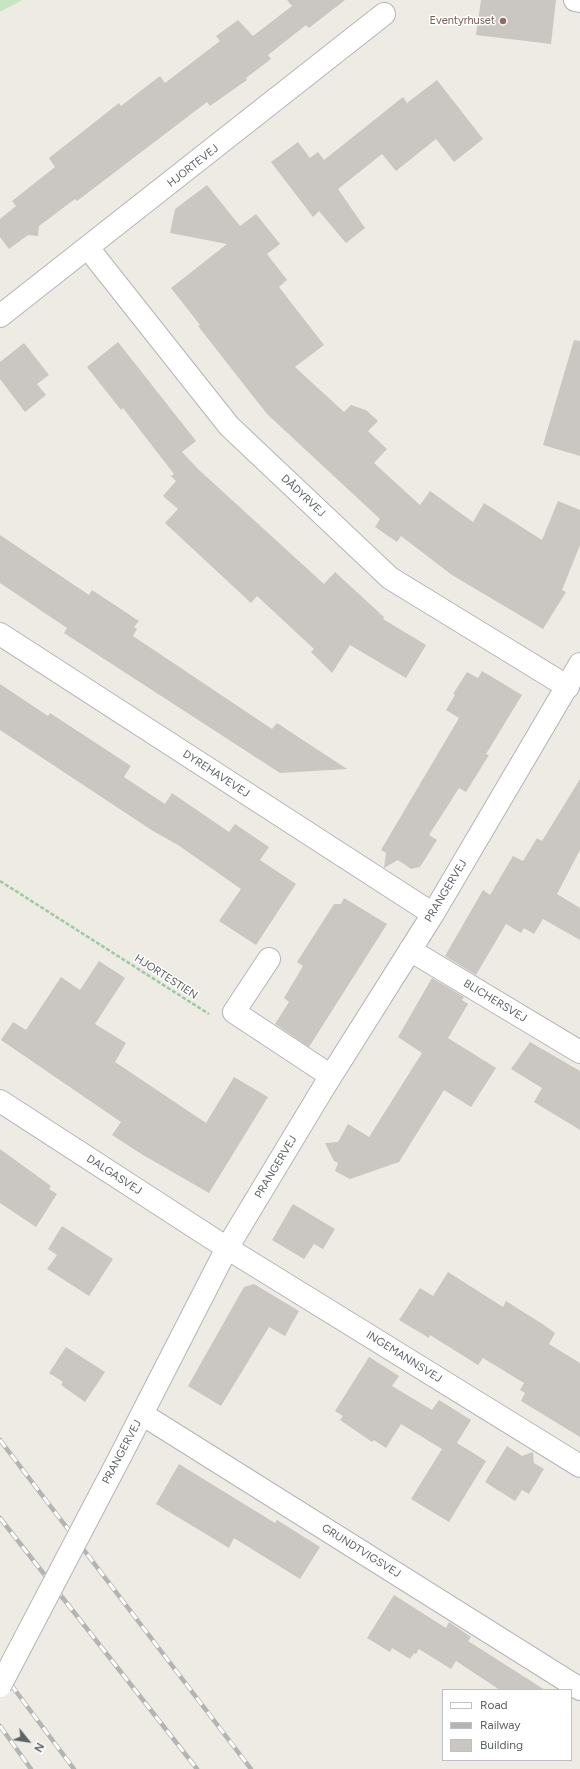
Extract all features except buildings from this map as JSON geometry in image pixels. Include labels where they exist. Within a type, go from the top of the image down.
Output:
[{"type":"street","points":[[575,0],[580,1]]},
{"type":"street","name":"HJORTEVEJ","points":[[0,316],[384,14]]},
{"type":"street","name":"DÅDYRVEJ","points":[[88,248],[229,426],[390,578],[568,687]]},
{"type":"street","name":"DYREHAVEVEJ","points":[[0,634],[433,914]]},
{"type":"street","name":"PRANGERVEJ","points":[[0,1686],[227,1248],[331,1076],[433,914],[568,687],[580,664]]},
{"type":"street","name":"BLICHERSVEJ","points":[[410,950],[580,1052]]},
{"type":"street","points":[[269,959],[234,1012],[331,1076]]},
{"type":"street","name":"DALGASVEJ","points":[[0,1101],[227,1248]]},
{"type":"street","name":"INGEMANNSVEJ","points":[[227,1248],[580,1466]]},
{"type":"street","name":"GRUNDTVIGSVEJ","points":[[142,1414],[580,1689]]},
{"type":"path","name":"HJORTESTIEN","points":[[0,881],[216,1018]]},
{"type":"green space","points":[[0,0],[22,0],[0,12]]},
{"type":"railway","points":[[0,1440],[251,1769]]},
{"type":"railway","points":[[0,1518],[197,1769]]},
{"type":"railway","points":[[0,1670],[74,1769]]},
{"type":"railway","points":[[0,1726],[31,1769]]},
{"type":"place","name":"Eventyrhuset","points":[[503,21]]}]
